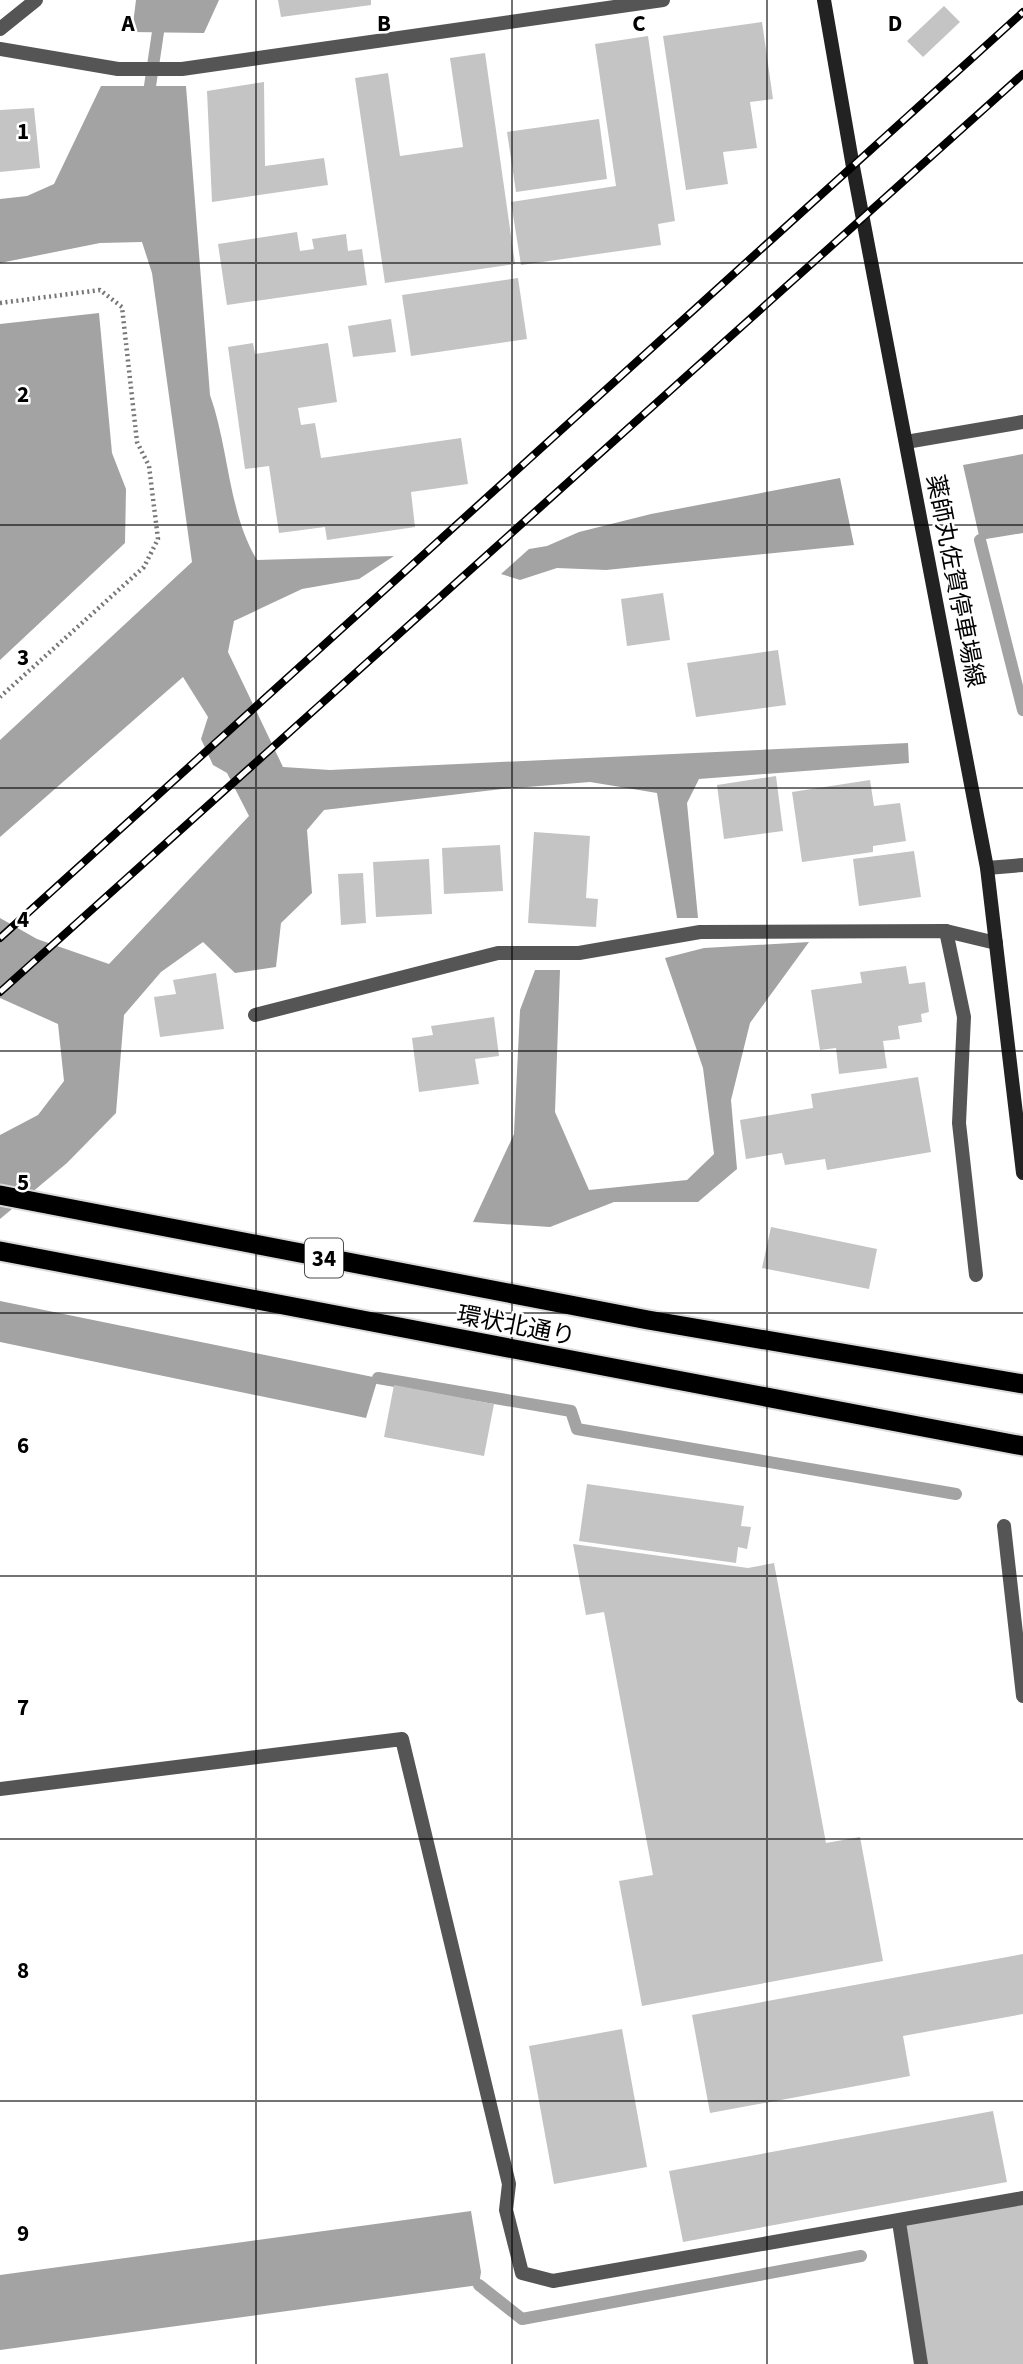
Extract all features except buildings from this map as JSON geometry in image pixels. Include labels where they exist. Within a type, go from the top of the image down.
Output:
[{"type":"highway","name":"環状北通り","points":[[0,1195],[648,1320],[1023,1384]]},
{"type":"highway","name":"環状北通り","points":[[0,1251],[1023,1446]]},
{"type":"main road","name":"薬師丸佐賀停車場線","points":[[824,0],[987,868],[1023,1172]]},
{"type":"street","points":[[0,29],[36,0]]},
{"type":"street","points":[[0,49],[118,69],[182,69],[663,0]]},
{"type":"street","points":[[906,442],[1023,422]]},
{"type":"street","points":[[987,868],[1023,866]]},
{"type":"street","points":[[254,1015],[498,953],[579,953],[699,932],[946,931],[996,943]]},
{"type":"street","points":[[946,931],[964,1017],[960,1123],[976,1275]]},
{"type":"street","points":[[1003,1526],[1023,1696]]},
{"type":"street","points":[[0,1789],[402,1739],[509,2184],[506,2210],[522,2273],[553,2281],[1023,2198]]},
{"type":"street","points":[[899,2222],[921,2364]]},
{"type":"path","points":[[0,303],[100,290],[122,307],[137,442],[149,466],[158,539],[144,567],[0,697]]},
{"type":"shaded area","points":[[136,0],[219,0],[204,33],[132,32]]},
{"type":"shaded area","points":[[101,86],[186,86],[210,395],[234,501],[247,541],[257,560],[394,556],[359,579],[302,589],[234,621],[228,652],[283,767],[330,770],[908,743],[909,763],[699,779],[687,803],[698,918],[677,918],[657,793],[590,782],[502,789],[324,810],[307,830],[312,893],[281,923],[276,967],[235,973],[203,942],[161,972],[124,1015],[116,1113],[67,1163],[0,1219],[0,1135],[38,1115],[64,1081],[58,1024],[0,998],[0,918],[37,939],[109,964],[249,816],[227,773],[213,765],[201,739],[208,717],[183,677],[0,837],[0,740],[192,562],[152,273],[142,242],[100,243],[0,263],[0,199],[27,196],[54,184]]},
{"type":"shaded area","points":[[99,313],[112,453],[126,489],[125,543],[0,660],[0,324]]},
{"type":"shaded area","points":[[1023,454],[1023,533],[980,540],[963,465]]},
{"type":"shaded area","points":[[840,478],[854,545],[606,570],[557,568],[520,580],[501,574],[529,549],[547,546],[579,532],[651,514]]},
{"type":"shaded area","points":[[809,942],[750,1023],[731,1100],[737,1169],[698,1202],[614,1202],[550,1227],[473,1222],[514,1134],[520,1010],[535,970],[560,970],[555,1112],[589,1190],[687,1180],[714,1154],[703,1068],[665,958],[704,948]]},
{"type":"shaded area","points":[[0,1301],[378,1378],[366,1418],[0,1342]]},
{"type":"shaded area","points":[[471,2211],[481,2272],[479,2285],[0,2350],[0,2275]]},
{"type":"waterway","points":[[150,86],[158,32]]},
{"type":"waterway","points":[[980,540],[1023,710]]},
{"type":"waterway","points":[[378,1378],[571,1411],[577,1429],[956,1494]]},
{"type":"waterway","points":[[479,2285],[522,2319],[861,2256]]},
{"type":"railway","points":[[0,938],[1023,12]]},
{"type":"railway","points":[[0,992],[1023,74]]}]
